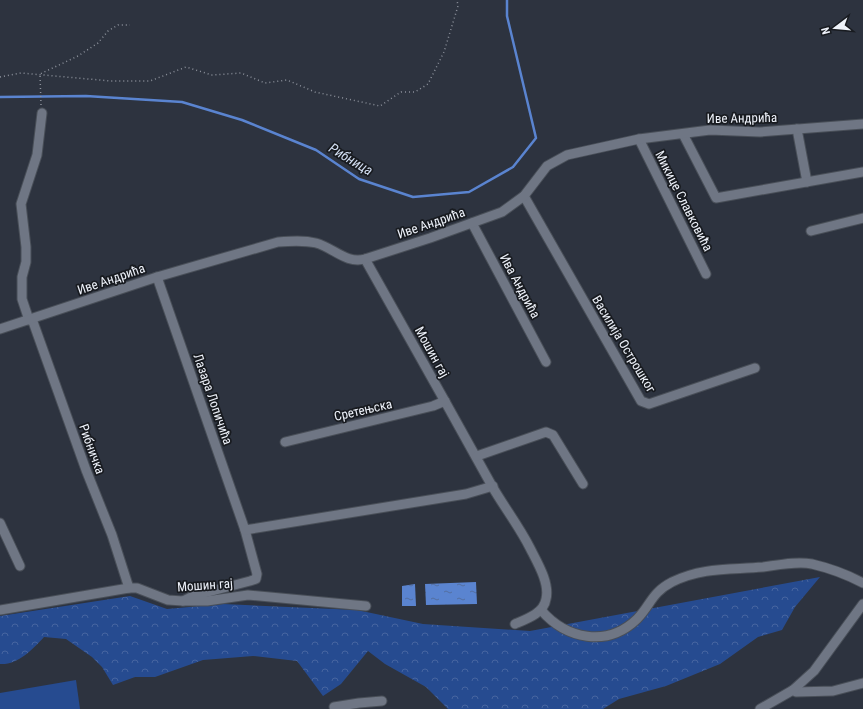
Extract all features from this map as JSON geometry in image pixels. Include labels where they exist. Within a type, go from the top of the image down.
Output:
[{"type":"street","name":"Рибничка","points":[[42,113],[38,155],[21,204],[26,247],[26,262],[22,277],[22,299],[112,535],[129,588]]},
{"type":"street","name":"Иве Андрића","points":[[0,329],[157,277],[278,242],[299,241],[316,243],[348,259],[355,261],[365,259],[502,212],[524,196],[547,166],[567,155],[639,139],[710,130],[760,132],[863,124]]},
{"type":"street","points":[[796,129],[807,182]]},
{"type":"street","points":[[683,134],[716,198],[863,172]]},
{"type":"street","name":"Микице Славковића","points":[[639,139],[706,274]]},
{"type":"street","name":"Василија Острошког","points":[[524,196],[641,401],[649,404],[756,368]]},
{"type":"street","points":[[811,232],[863,218]]},
{"type":"street","name":"Ива Андрића","points":[[472,223],[546,362]]},
{"type":"street","name":"Мошин гај","points":[[365,259],[493,486],[530,546],[546,585],[546,599],[541,610]]},
{"type":"street","name":"Лазара Лопичића","points":[[157,277],[245,530],[257,574],[256,579],[193,596],[183,601]]},
{"type":"street","name":"Сретењска","points":[[286,442],[433,406],[445,401]]},
{"type":"street","points":[[477,456],[546,432],[553,435],[583,484]]},
{"type":"street","points":[[245,530],[466,494],[493,486]]},
{"type":"street","points":[[0,523],[20,566]]},
{"type":"street","points":[[515,624],[528,619],[541,610],[560,628],[590,637],[602,637],[627,627],[638,618],[656,593],[672,582],[695,573],[715,569],[810,564],[863,583]]},
{"type":"street","name":"Мошин гај","points":[[0,610],[129,588],[136,588],[168,600],[207,600],[248,595],[366,606]]},
{"type":"street","points":[[760,709],[793,690],[814,671],[863,604]]},
{"type":"street","points":[[793,690],[796,692],[833,691],[863,683]]},
{"type":"street","points":[[335,709],[334,707],[359,702],[382,701]]},
{"type":"path","points":[[0,77],[21,73],[111,81],[150,81],[186,67],[212,75],[242,72],[265,83],[287,80],[315,92],[380,106],[401,92],[415,92],[428,84],[444,52],[458,6],[457,0]]},
{"type":"path","points":[[40,74],[78,56],[98,43],[108,31],[118,25],[130,25]]},
{"type":"path","points":[[40,74],[42,113]]},
{"type":"green space","points":[[820,577],[795,607],[782,630],[758,637],[720,664],[666,686],[619,699],[603,709],[448,709],[426,687],[385,664],[368,651],[341,684],[323,696],[297,661],[253,656],[203,660],[155,677],[135,677],[113,685],[102,667],[92,657],[66,639],[44,637],[30,652],[24,656],[7,664],[0,664],[0,616],[130,596],[167,609],[223,604],[357,610],[423,624],[530,631]]},
{"type":"green space","points":[[76,680],[80,709],[0,709],[0,693]]},
{"type":"water","points":[[476,582],[477,604],[426,605],[425,584]]},
{"type":"water","points":[[415,584],[416,606],[402,606],[402,586]]},
{"type":"waterway","name":"Рибница","points":[[0,97],[86,96],[182,102],[242,120],[316,150],[359,179],[413,197],[469,192],[513,167],[536,138],[507,16],[507,0]]}]
